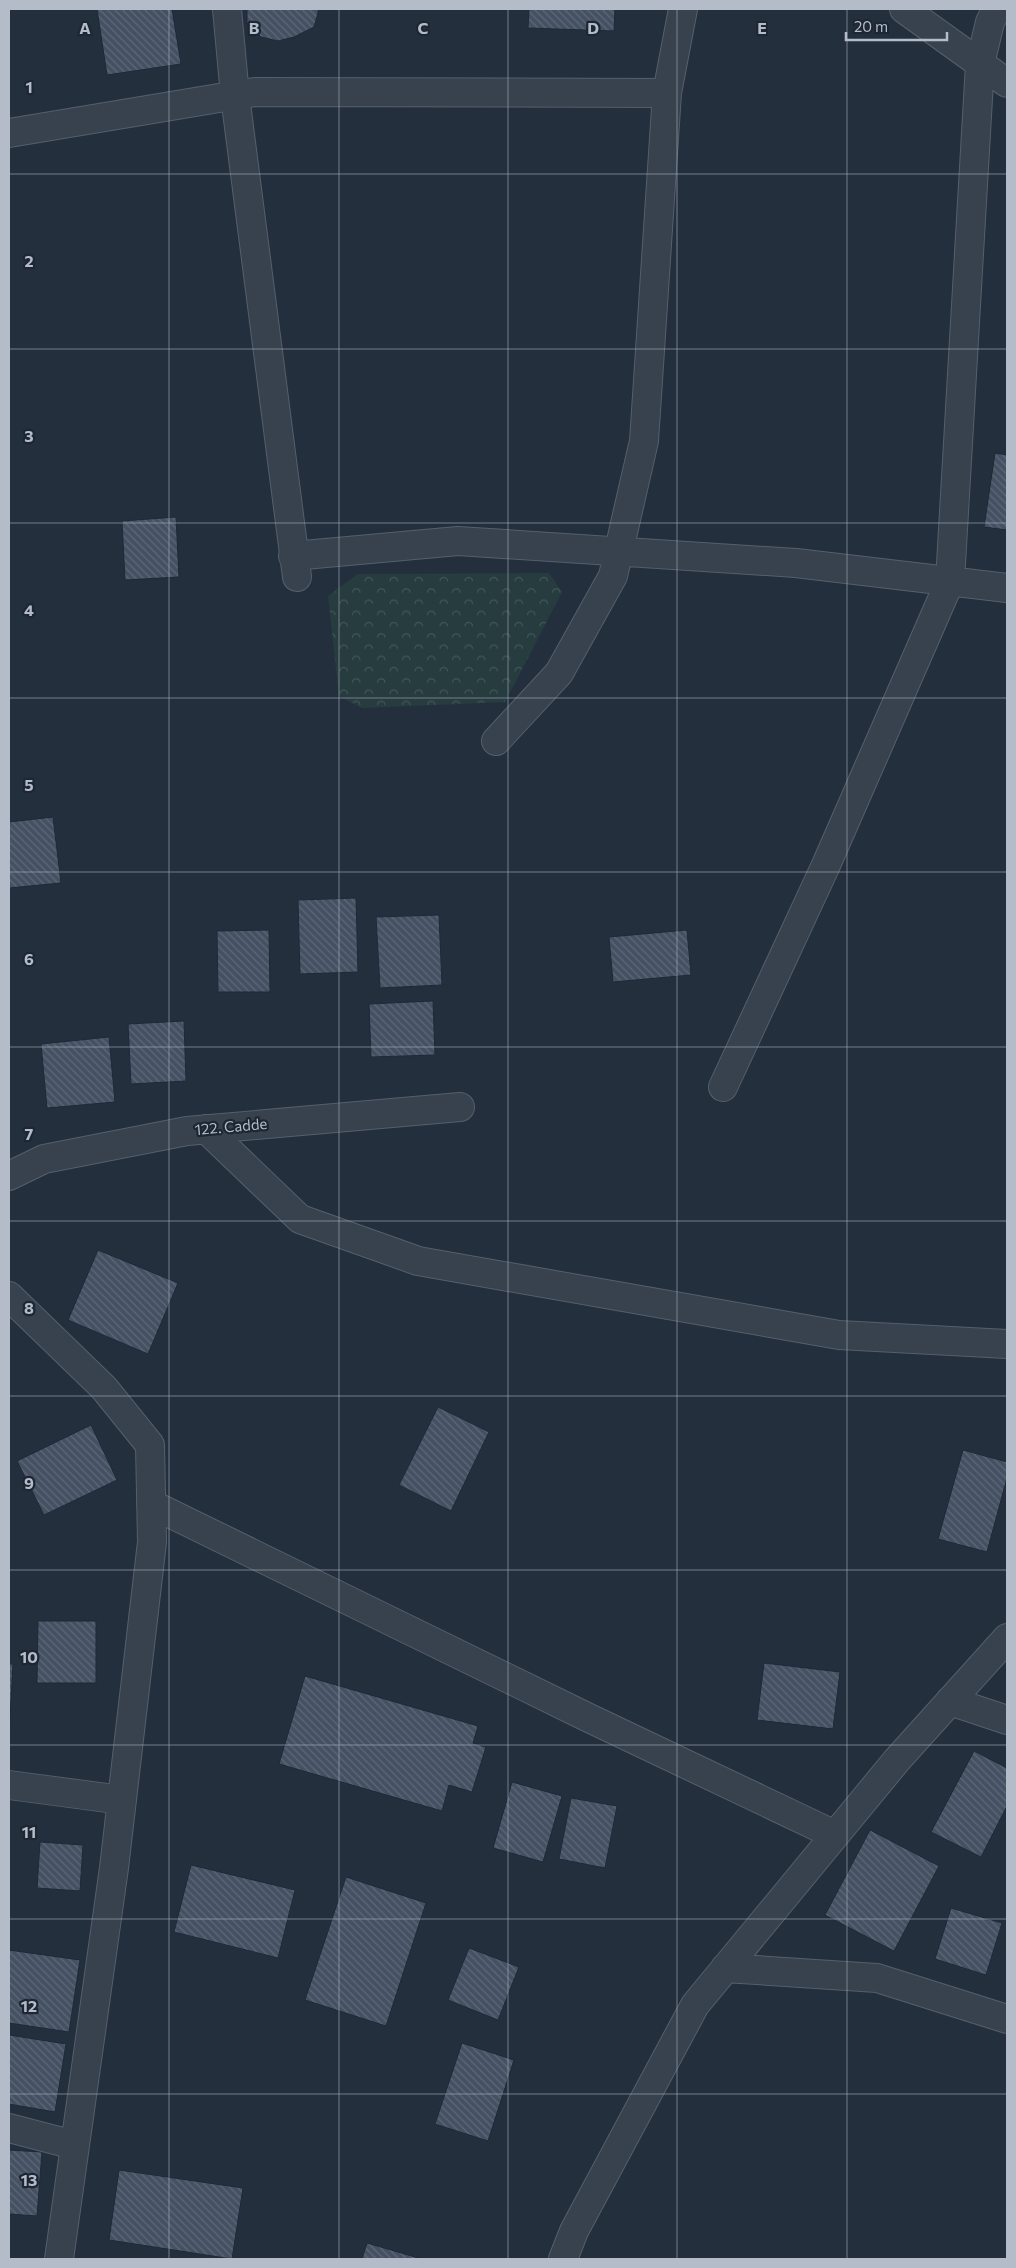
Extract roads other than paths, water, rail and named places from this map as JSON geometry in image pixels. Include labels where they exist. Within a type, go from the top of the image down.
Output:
[{"type":"street","points":[[227,9],[235,96],[295,567],[458,542],[796,563],[1007,588]]},
{"type":"street","points":[[496,741],[560,673],[612,576],[618,553],[644,441],[667,93],[683,9]]},
{"type":"street","points":[[904,9],[1007,83]]},
{"type":"street","points":[[723,1088],[826,864],[950,581],[980,64],[990,22],[998,9]]},
{"type":"street","points":[[9,133],[255,92],[667,93]]},
{"type":"street","name":"122. Cadde","points":[[9,1176],[44,1159],[187,1131],[460,1107]]},
{"type":"street","points":[[206,1129],[300,1219],[418,1261],[840,1335],[1007,1344]]},
{"type":"street","points":[[9,1296],[104,1388],[150,1446],[152,1542],[122,1800],[59,2259]]},
{"type":"street","points":[[151,1504],[589,1718],[835,1835]]},
{"type":"street","points":[[563,2259],[574,2231],[695,2005],[897,1760],[1007,1638]]},
{"type":"street","points":[[950,1701],[1007,1720]]},
{"type":"street","points":[[9,1785],[122,1800]]},
{"type":"street","points":[[725,1968],[877,1978],[1007,2019]]},
{"type":"street","points":[[9,2128],[74,2145]]}]
